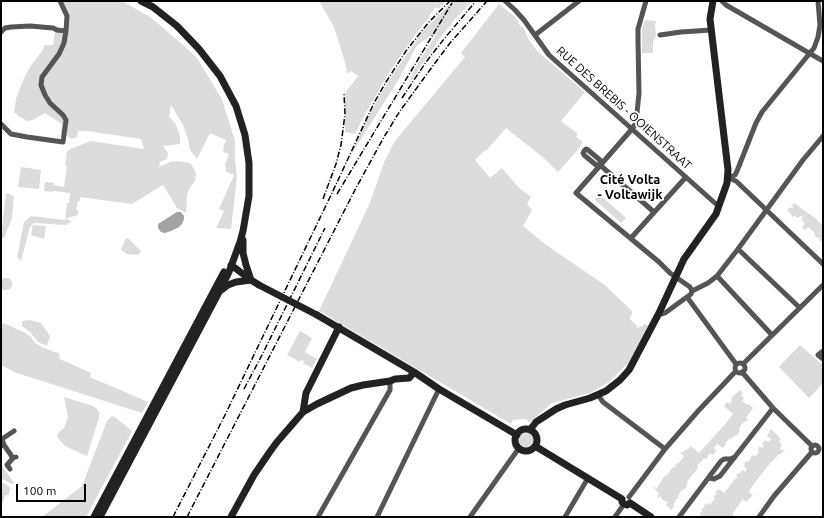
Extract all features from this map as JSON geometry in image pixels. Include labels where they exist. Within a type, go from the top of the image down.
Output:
[{"type":"street","points":[[1,124],[11,134],[63,142],[66,120],[63,115],[50,103],[41,85],[42,77],[59,54],[64,43],[67,16],[60,1]]},
{"type":"street","points":[[94,517],[219,292],[240,242],[249,196],[249,163],[245,135],[239,115],[220,76],[191,40],[168,18],[141,1]]},
{"type":"street","name":"RUE DES BREBIS - OOIENSTRAAT","points":[[504,1],[524,20],[549,55],[716,204],[720,205]]},
{"type":"street","points":[[535,35],[579,1]]},
{"type":"street","points":[[646,1],[638,29],[639,93],[636,123],[576,193],[631,238],[670,273],[690,287],[692,291]]},
{"type":"street","points":[[722,1],[726,5],[823,61]]},
{"type":"street","points":[[728,178],[735,175],[762,112],[814,48],[820,25],[818,1]]},
{"type":"street","points":[[530,430],[536,422],[556,409],[598,395],[613,386],[629,370],[659,313],[684,259],[716,214],[728,178],[727,158],[710,19],[712,4],[726,5]]},
{"type":"street","points":[[1,32],[5,28],[30,26],[66,31]]},
{"type":"street","points":[[660,35],[711,30]]},
{"type":"street","points":[[659,313],[665,313],[691,294],[692,291],[708,283],[717,276],[803,160],[823,136]]},
{"type":"street","points":[[600,165],[654,212]]},
{"type":"street","points":[[631,238],[686,177]]},
{"type":"street","points":[[728,178],[736,181],[823,264]]},
{"type":"street","points":[[243,231],[243,253],[251,280]]},
{"type":"street","points":[[738,249],[800,308]]},
{"type":"street","points":[[231,265],[259,285],[317,315],[517,435]]},
{"type":"street","points":[[100,517],[221,277],[226,269],[231,265]]},
{"type":"street","points":[[717,276],[772,335]]},
{"type":"street","points":[[219,292],[228,285],[236,282],[251,280]]},
{"type":"street","points":[[736,364],[743,364],[823,285]]},
{"type":"street","points":[[687,297],[736,364],[734,367],[736,371]]},
{"type":"street","points":[[303,412],[306,393],[339,328]]},
{"type":"street","points":[[823,351],[818,355],[823,359]]},
{"type":"street","points":[[742,372],[745,368],[743,364]]},
{"type":"street","points":[[736,371],[738,373],[742,372],[773,408],[812,449],[815,453],[820,454],[820,444],[815,444],[812,449],[774,496],[759,517]]},
{"type":"street","points":[[615,517],[665,449],[736,371]]},
{"type":"street","points":[[390,381],[409,378],[414,372]]},
{"type":"street","points":[[231,517],[265,458],[303,412],[351,388],[375,382],[412,382],[421,378]]},
{"type":"street","points":[[318,517],[390,390],[390,381]]},
{"type":"street","points":[[377,517],[439,389]]},
{"type":"street","points":[[598,395],[603,402],[665,449]]},
{"type":"street","points":[[709,478],[714,479],[720,476],[773,408]]},
{"type":"street","points":[[523,430],[530,430],[535,434],[537,441],[531,450],[526,451],[519,448],[516,441],[517,435],[523,430]]},
{"type":"street","points":[[10,469],[7,465],[15,458],[9,449],[2,446],[2,437],[14,431]]},
{"type":"street","points":[[535,446],[651,517]]},
{"type":"street","points":[[470,517],[519,448]]},
{"type":"street","points":[[679,517],[721,461],[735,457]]},
{"type":"street","points":[[565,517],[588,478]]},
{"type":"shaded area","points":[[63,1],[122,1],[150,17],[197,58],[222,99],[235,141],[237,177],[231,229],[216,228],[224,211],[219,209],[234,175],[225,171],[225,165],[229,154],[223,152],[226,140],[210,133],[197,159],[190,150],[183,125],[171,105],[169,117],[175,123],[180,135],[180,144],[163,146],[168,153],[167,159],[160,162],[159,167],[170,162],[177,161],[190,163],[193,167],[196,174],[196,180],[187,194],[186,213],[177,208],[163,185],[132,204],[80,197],[76,210],[78,210],[78,215],[65,219],[70,193],[44,191],[45,182],[54,183],[54,185],[64,187],[67,166],[65,166],[65,158],[67,157],[66,153],[71,148],[91,141],[144,149],[141,139],[87,131],[78,131],[77,137],[71,139],[66,135],[61,134],[62,124],[45,113],[33,120],[27,121],[14,113],[16,99],[24,78],[32,64],[45,45],[53,45],[55,31],[67,35]]},
{"type":"shaded area","points":[[319,1],[445,1],[439,9],[436,7],[390,71],[355,134],[345,132],[345,93],[358,76],[351,71],[347,74],[345,62],[334,27]]},
{"type":"shaded area","points":[[453,1],[472,1],[441,37],[406,88],[415,68],[436,35],[430,36],[416,47],[399,79],[349,158],[367,119],[390,78],[423,31]]},
{"type":"shaded area","points":[[499,4],[519,22],[518,23],[521,27],[522,26],[528,39],[537,51],[585,92],[561,121],[578,134],[576,137],[583,142],[558,172],[545,159],[506,128],[486,151],[485,150],[475,160],[490,178],[502,168],[518,187],[531,197],[527,204],[532,210],[523,226],[545,244],[606,286],[632,311],[630,319],[637,326],[637,329],[640,326],[642,327],[644,324],[648,325],[628,364],[609,382],[590,393],[552,403],[529,423],[526,419],[513,420],[511,424],[319,311],[369,205],[385,160],[395,141],[465,57],[461,53]]},
{"type":"shaded area","points":[[645,20],[656,21],[656,35],[653,43],[653,53],[642,53],[642,28]]},
{"type":"shaded area","points":[[21,167],[41,170],[39,189],[18,187]]},
{"type":"shaded area","points":[[6,193],[14,196],[12,218],[4,238],[1,237]]},
{"type":"shaded area","points":[[599,194],[626,218],[621,223],[595,200]]},
{"type":"shaded area","points":[[794,203],[815,218],[823,226],[823,243],[818,237],[815,237],[815,233],[808,227],[805,230],[802,227],[805,224],[801,219],[803,217],[801,216],[797,218],[795,215],[793,217],[787,210],[790,207],[793,209],[792,206]]},
{"type":"shaded area","points":[[177,212],[181,212],[184,216],[182,224],[171,231],[165,233],[161,232],[158,228],[158,224]]},
{"type":"shaded area","points":[[31,216],[72,221],[66,225],[34,223],[30,227],[21,261],[17,257],[24,222]]},
{"type":"shaded area","points":[[33,225],[46,226],[44,239],[31,235]]},
{"type":"shaded area","points":[[126,238],[128,238],[141,251],[138,255],[127,254],[121,250]]},
{"type":"shaded area","points":[[9,278],[12,282],[12,286],[10,289],[1,290],[1,279]]},
{"type":"shaded area","points":[[30,320],[41,323],[50,336],[47,346],[38,342],[30,332],[22,326],[22,321]]},
{"type":"shaded area","points":[[4,323],[25,333],[31,337],[35,343],[42,347],[59,353],[60,359],[91,373],[90,377],[148,402],[142,413],[14,372],[1,365],[1,325]]},
{"type":"shaded area","points":[[300,331],[312,338],[305,352],[317,359],[312,368],[303,363],[304,361],[301,360],[300,362],[287,355]]},
{"type":"shaded area","points":[[800,345],[823,365],[823,383],[809,398],[779,367]]},
{"type":"shaded area","points":[[740,390],[743,393],[741,395],[744,398],[742,401],[747,405],[749,404],[753,408],[746,418],[748,420],[744,423],[743,422],[738,434],[729,439],[723,448],[717,444],[714,448],[716,451],[713,455],[710,453],[707,457],[708,458],[704,458],[700,462],[697,466],[698,468],[688,480],[687,486],[679,494],[677,500],[675,500],[676,502],[673,504],[674,506],[671,510],[666,505],[668,502],[661,499],[662,498],[660,496],[659,498],[657,497],[659,493],[654,487],[657,488],[665,475],[666,476],[677,463],[678,464],[684,456],[680,453],[681,452],[686,449],[687,450],[691,446],[699,453],[727,422],[733,414],[724,406],[727,402],[730,404],[731,403],[731,398]]},
{"type":"shaded area","points":[[64,397],[93,406],[98,410],[99,418],[87,456],[65,446],[57,437],[58,433],[64,428],[68,417]]},
{"type":"shaded area","points":[[112,416],[132,431],[86,517],[42,517],[82,486],[107,421]]},
{"type":"shaded area","points":[[771,429],[781,439],[779,441],[782,445],[780,448],[781,450],[785,449],[771,462],[750,489],[749,492],[753,495],[746,502],[743,499],[733,513],[735,517],[700,517],[701,516],[699,514],[702,511],[701,510],[705,504],[706,505],[708,503],[710,505],[715,498],[713,497],[717,493],[715,492],[717,490],[718,491],[719,489],[724,493],[738,477],[736,475],[737,474],[742,470],[745,472],[747,469],[744,467],[744,464],[746,461],[749,461],[752,455],[756,456],[759,452],[759,446],[762,448],[764,446],[762,444],[765,440],[769,442],[771,439],[767,436]]},
{"type":"shaded area","points":[[526,433],[531,435],[533,440],[531,445],[526,447],[521,445],[519,440],[521,435]]},
{"type":"shaded area","points":[[1,464],[14,483],[12,484],[1,479]]},
{"type":"shaded area","points":[[1,482],[10,488],[9,494],[5,496],[1,507]]},
{"type":"railway","points":[[173,517],[225,415],[374,103],[406,51],[429,22],[450,1]]},
{"type":"railway","points":[[402,98],[426,62],[476,1]]},
{"type":"railway","points":[[187,517],[356,188],[384,137],[400,111],[450,43],[487,1]]},
{"type":"railway","points":[[337,194],[452,3]]},
{"type":"railway","points":[[323,199],[336,164],[341,145],[345,114],[344,93]]},
{"type":"railway","points":[[244,389],[325,228]]},
{"type":"district","name":"Cité Volta - Voltawijk","points":[[630,188]]}]
